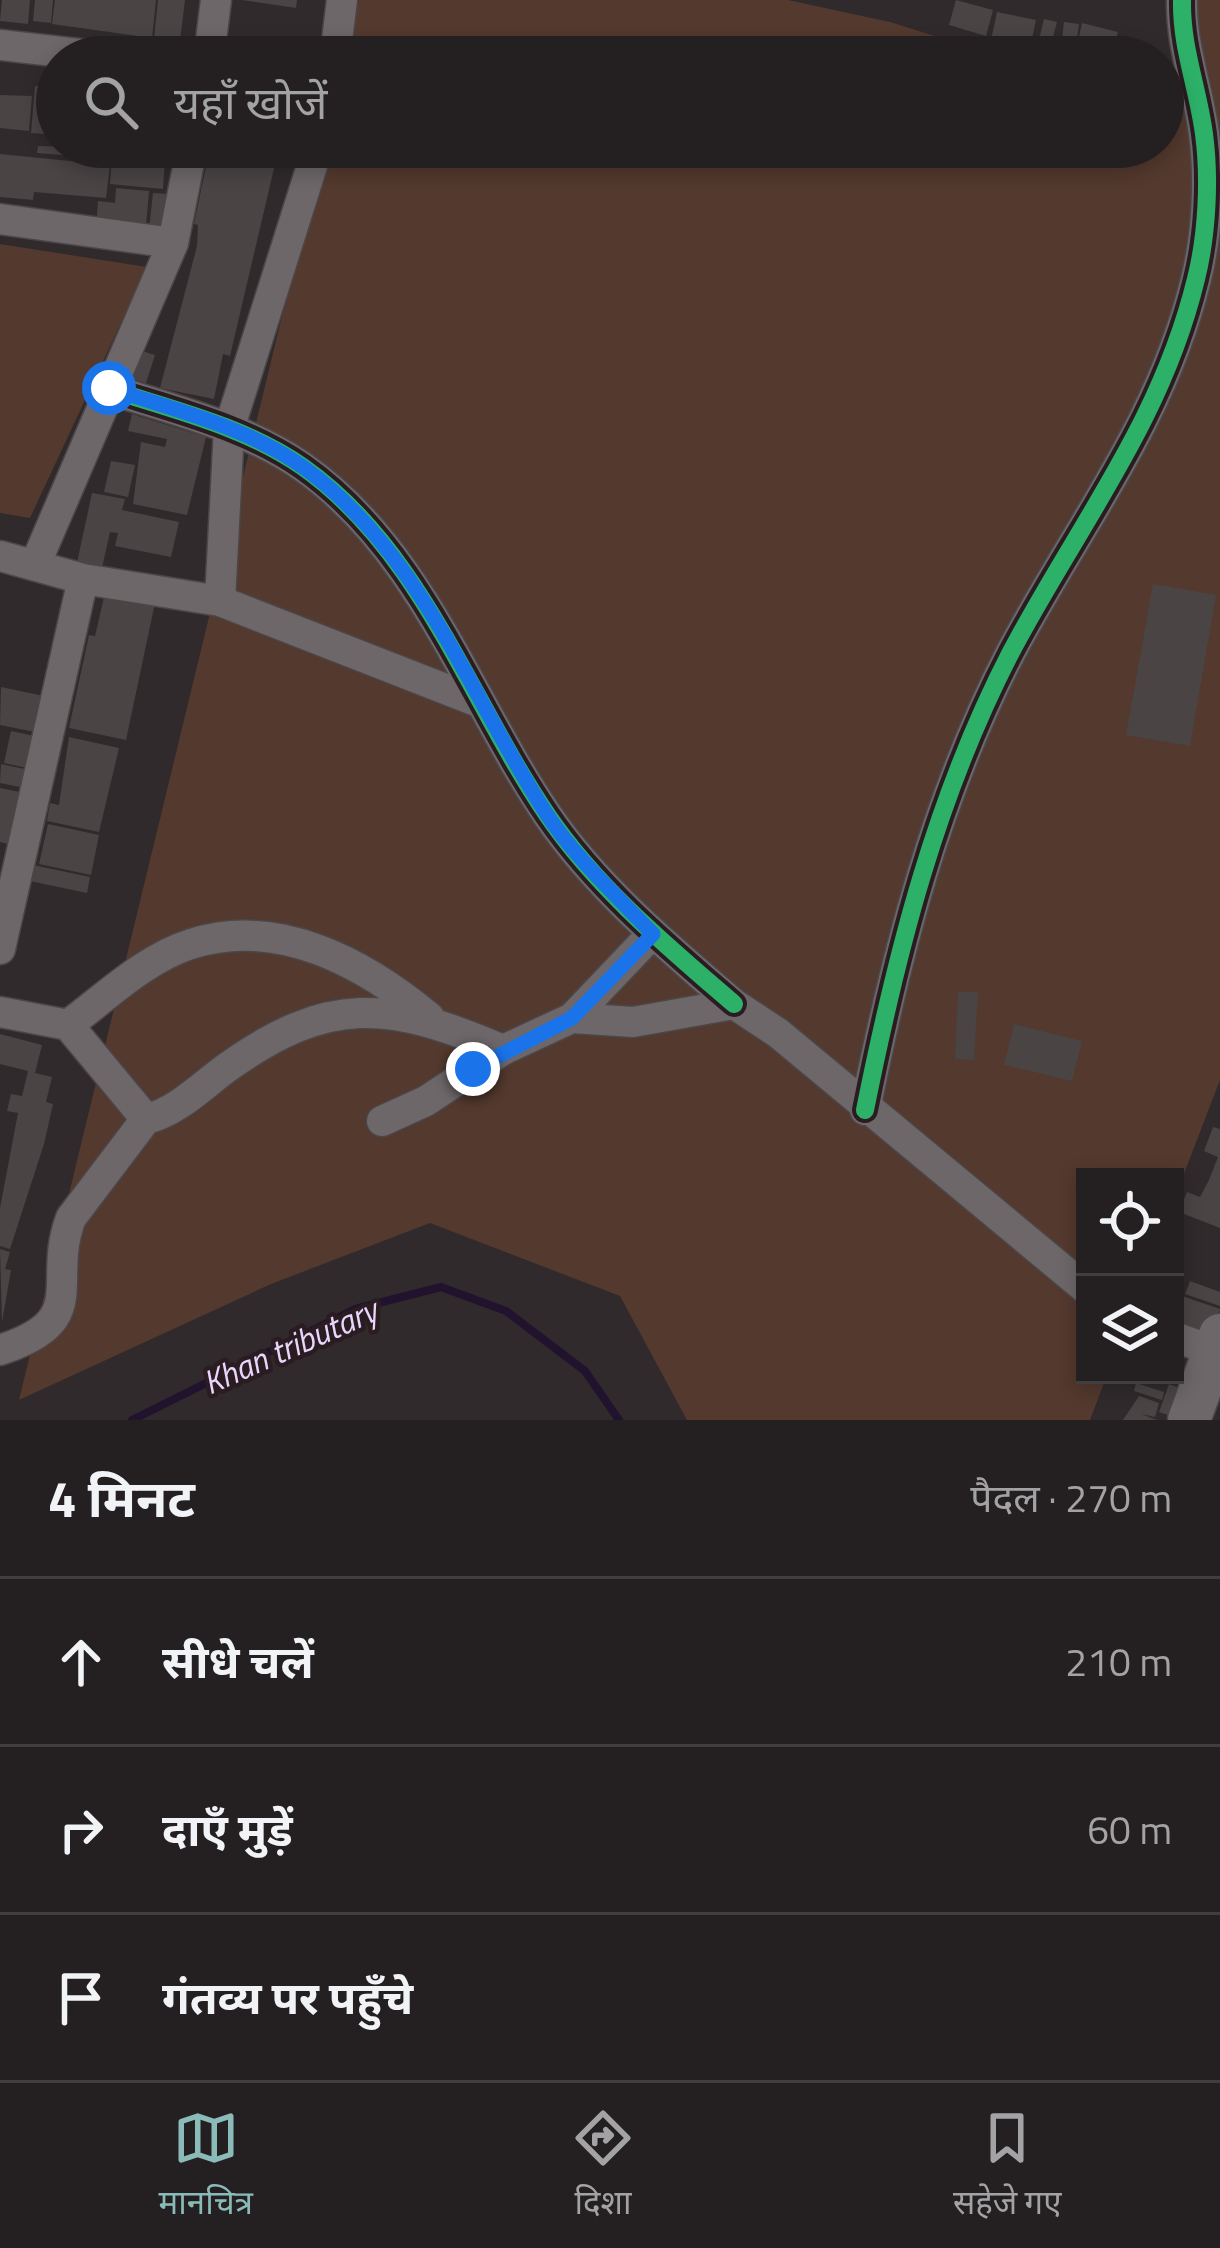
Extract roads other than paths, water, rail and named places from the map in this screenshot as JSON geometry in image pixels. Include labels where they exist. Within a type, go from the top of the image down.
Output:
[{"type":"main road","points":[[1189,1420],[1203,1341]]},
{"type":"street","points":[[211,36],[216,0]]},
{"type":"street","points":[[338,36],[342,0]]},
{"type":"street","points":[[865,1110],[896,955],[946,796],[1011,652],[1120,472],[1166,380],[1197,276],[1206,193],[1204,134],[1188,68],[1182,0]]},
{"type":"street","points":[[0,45],[36,49]]},
{"type":"street","points":[[35,565],[173,243],[188,168]]},
{"type":"street","points":[[220,601],[229,428],[311,168]]},
{"type":"street","points":[[0,219],[173,243]]},
{"type":"street","points":[[109,388],[229,428],[304,468],[359,518],[419,595],[576,854],[653,934],[734,1004],[778,1033],[1076,1281]]},
{"type":"street","points":[[0,556],[83,579],[220,601],[481,704]]},
{"type":"street","points":[[0,949],[83,579]]},
{"type":"street","points":[[382,1121],[426,1101],[503,1050],[572,1018],[653,934]]},
{"type":"street","points":[[68,1025],[150,964],[190,944],[229,937],[322,950],[390,984],[432,1019]]},
{"type":"street","points":[[572,1018],[633,1022],[734,1004]]},
{"type":"street","points":[[0,1012],[68,1025],[146,1119]]},
{"type":"street","points":[[0,1350],[26,1341],[60,1314],[65,1294],[65,1234],[71,1218],[146,1119],[174,1106],[266,1040],[306,1020],[389,1012],[432,1019],[503,1050]]},
{"type":"waterway","name":"Khan tributary","points":[[132,1420],[355,1309],[441,1287],[506,1311],[585,1371],[619,1420]]}]
